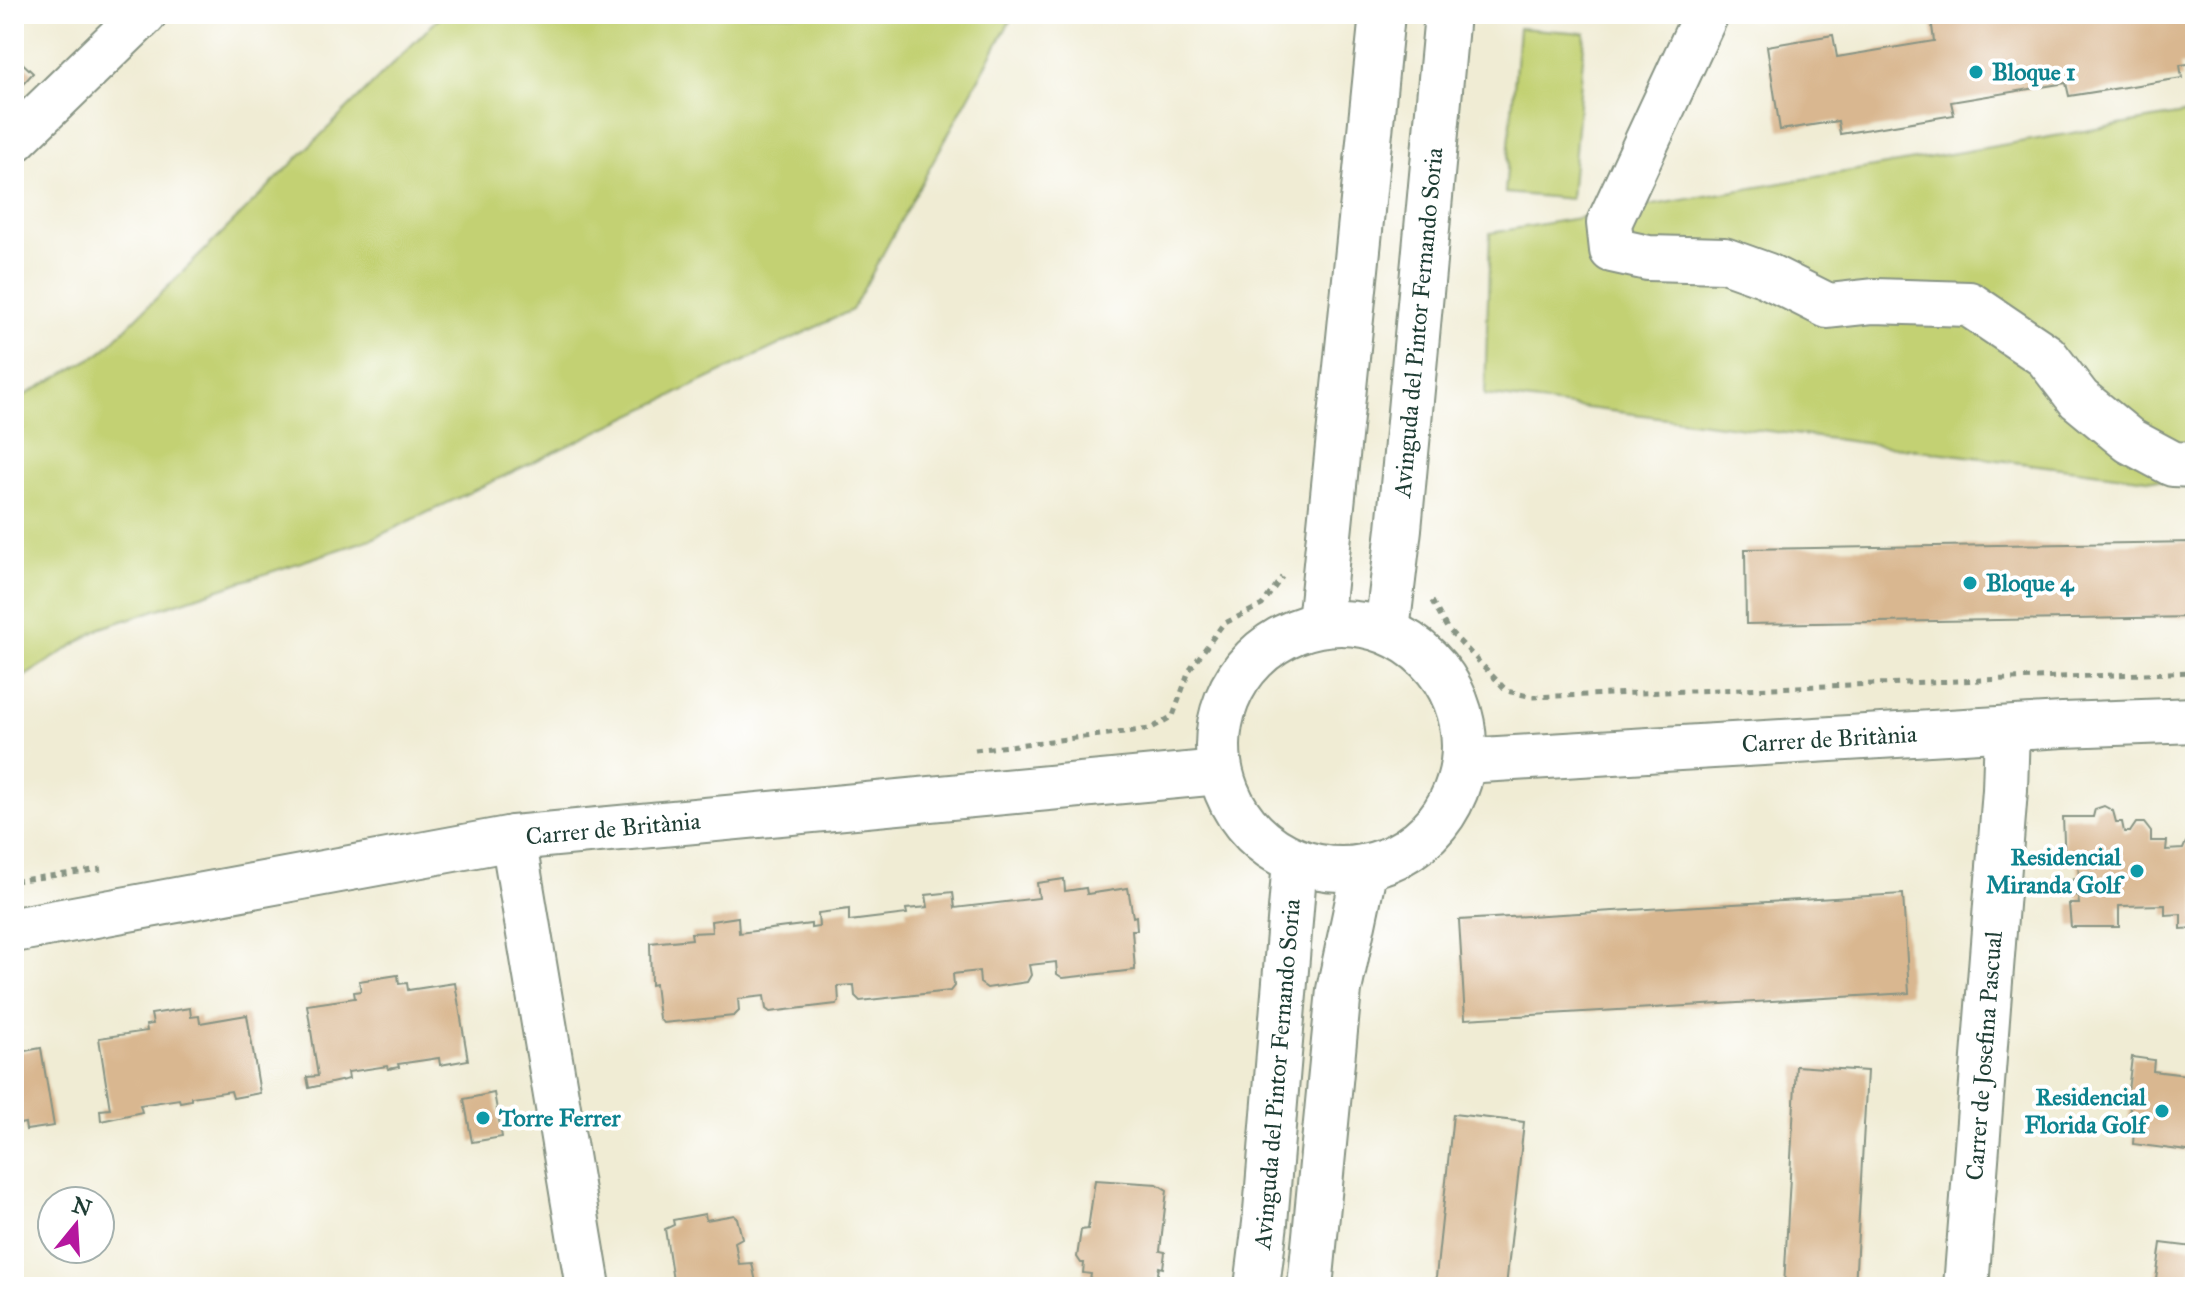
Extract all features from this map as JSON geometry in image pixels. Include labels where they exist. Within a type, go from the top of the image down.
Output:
[{"type":"street","points":[[14,140],[144,14]]},
{"type":"street","points":[[1320,623],[1382,14]]},
{"type":"street","name":"Avinguda del Pintor Fernando Soria","points":[[1387,631],[1447,14]]},
{"type":"street","points":[[1706,14],[1609,223],[1612,250],[1648,258],[1724,260],[1766,275],[1828,306],[1874,301],[1969,304],[2046,356],[2079,399],[2130,441],[2173,464],[2195,465]]},
{"type":"street","points":[[1320,623],[1354,623],[1387,631],[1422,652],[1448,683],[1462,721],[1464,761],[1453,798],[1432,830],[1402,854],[1365,867],[1330,869],[1295,861],[1260,840],[1234,810],[1219,772],[1217,732],[1228,693],[1250,661],[1282,636],[1320,623]]},
{"type":"street","name":"Carrer de Britània","points":[[1464,761],[2195,720]]},
{"type":"street","name":"Carrer de Josefina Pascual","points":[[1966,1287],[2005,790],[2007,729]]},
{"type":"street","name":"Carrer de Britània","points":[[14,930],[513,838],[1219,772]]},
{"type":"street","points":[[513,838],[588,1287]]},
{"type":"street","name":"Avinguda del Pintor Fernando Soria","points":[[1257,1287],[1295,861]]},
{"type":"street","points":[[1310,1287],[1339,990],[1365,867]]},
{"type":"path","points":[[963,751],[1150,729],[1173,716],[1189,671],[1223,624],[1262,605],[1286,572]]},
{"type":"path","points":[[1428,593],[1447,628],[1478,663],[1507,691],[1532,697],[2195,672]]},
{"type":"path","points":[[14,881],[107,868]]},
{"type":"green space","points":[[443,14],[1014,14],[852,310],[374,538],[101,628],[14,683],[14,401],[101,353]]},
{"type":"green space","points":[[1519,28],[1585,33],[1571,199],[1505,193]]},
{"type":"green space","points":[[2195,112],[2195,485],[1485,395],[1490,233]]},
{"type":"building","name":"Bloque 1","points":[[1963,14],[2064,14],[2065,20],[2102,14],[2195,14],[2195,63],[2180,65],[2182,78],[2069,96],[2066,83],[1951,102],[1954,115],[1840,134],[1838,121],[1780,130],[1767,46],[1833,35],[1837,57],[1934,41],[1931,19]]},
{"type":"building","points":[[14,55],[33,73],[14,94]]},
{"type":"building","name":"Bloque 4","points":[[2195,542],[2195,617],[1746,624],[1745,549]]},
{"type":"building","name":"Residencial Miranda Golf","points":[[2104,806],[2113,811],[2116,822],[2122,822],[2124,832],[2130,832],[2136,823],[2144,823],[2151,832],[2151,841],[2167,841],[2166,850],[2183,849],[2186,842],[2195,840],[2195,928],[2181,929],[2181,914],[2165,915],[2165,905],[2119,906],[2119,927],[2071,927],[2069,904],[2079,904],[2078,896],[2072,894],[2069,884],[2079,878],[2078,864],[2065,864],[2063,817],[2093,817],[2095,809]]},
{"type":"building","points":[[1064,879],[1065,891],[1086,888],[1087,894],[1128,888],[1133,917],[1136,916],[1137,930],[1132,930],[1135,970],[1063,978],[1057,974],[1056,962],[1029,965],[1031,975],[1027,982],[987,988],[980,983],[979,971],[953,974],[954,986],[950,991],[860,1001],[855,996],[854,985],[838,986],[839,1002],[836,1004],[770,1012],[766,1009],[764,996],[738,999],[739,1011],[734,1016],[663,1023],[659,1018],[655,984],[651,985],[650,943],[692,939],[691,933],[712,932],[711,921],[738,917],[739,933],[811,924],[811,928],[819,927],[818,913],[849,909],[849,921],[907,914],[906,909],[928,907],[926,895],[953,892],[955,908],[1039,898],[1037,883]]},
{"type":"building","points":[[1903,894],[1909,993],[1465,1019],[1459,920]]},
{"type":"building","points":[[398,975],[399,984],[407,983],[408,990],[455,983],[468,1060],[440,1065],[439,1058],[398,1064],[399,1067],[388,1069],[387,1066],[348,1072],[349,1079],[309,1088],[307,1077],[318,1076],[307,1005],[355,998],[354,992],[361,991],[359,981]]},
{"type":"building","points":[[190,1008],[191,1017],[199,1016],[200,1023],[247,1015],[260,1093],[233,1098],[231,1091],[191,1097],[191,1100],[180,1102],[179,1099],[140,1105],[142,1112],[101,1121],[100,1110],[110,1109],[99,1038],[147,1031],[146,1025],[153,1024],[151,1014]]},
{"type":"building","points":[[41,1048],[54,1126],[26,1130],[25,1123],[14,1125],[14,1053]]},
{"type":"building","name":"Residencial Florida Golf","points":[[2132,1057],[2154,1060],[2153,1071],[2195,1076],[2195,1152],[2133,1144],[2134,1131],[2127,1131]]},
{"type":"building","points":[[1796,1066],[1867,1071],[1855,1287],[1784,1287]]},
{"type":"building","name":"Torre Ferrer","points":[[494,1093],[502,1137],[472,1142],[464,1099]]},
{"type":"building","points":[[1453,1114],[1524,1122],[1506,1287],[1435,1287]]},
{"type":"building","points":[[1095,1180],[1157,1184],[1167,1190],[1160,1251],[1165,1252],[1156,1287],[1089,1287],[1091,1274],[1083,1273],[1084,1263],[1077,1257],[1081,1230],[1088,1229]]},
{"type":"building","points":[[705,1214],[706,1220],[734,1215],[737,1218],[742,1238],[735,1242],[739,1264],[752,1263],[757,1287],[674,1287],[665,1229],[674,1225],[673,1220]]},
{"type":"building","points":[[2161,1243],[2194,1247],[2188,1287],[2155,1287]]},
{"type":"place","name":"Bloque 1","points":[[1976,72]]},
{"type":"place","name":"Bloque 4","points":[[1970,583]]},
{"type":"place","name":"Residencial Miranda Golf","points":[[2137,871]]},
{"type":"place","name":"Residencial Florida Golf","points":[[2162,1111]]},
{"type":"place","name":"Torre Ferrer","points":[[483,1118]]}]
